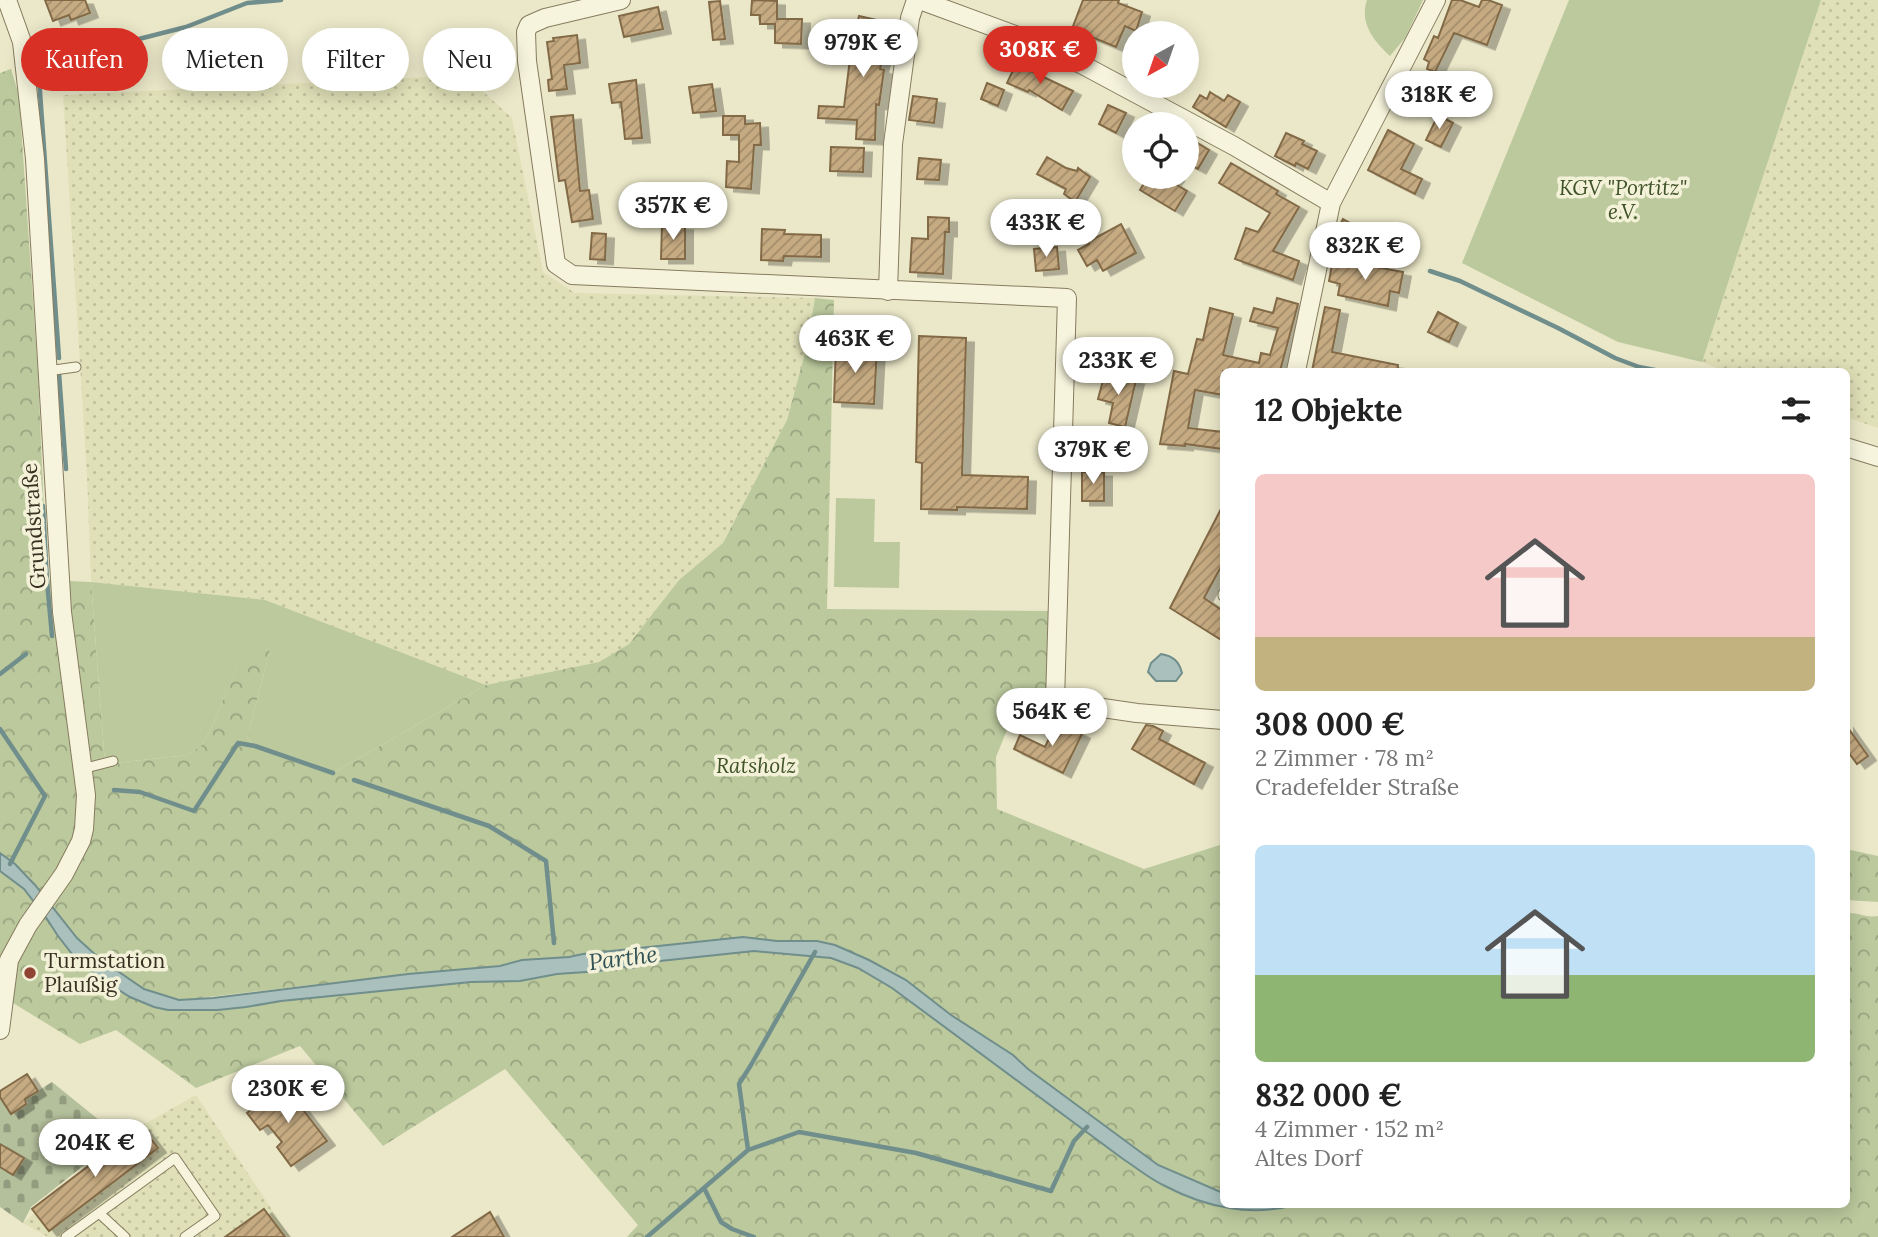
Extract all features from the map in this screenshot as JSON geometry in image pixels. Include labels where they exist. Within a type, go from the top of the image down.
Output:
[{"type":"street","name":"Grundstraße","points":[[0,1030],[9,960],[28,925],[64,874],[82,841],[86,794],[62,612],[35,159],[22,42],[7,0]]},
{"type":"street","points":[[621,0],[545,18],[530,25],[526,33],[527,61],[556,264],[572,275],[1067,298],[1055,701],[1137,713],[1220,720]]},
{"type":"street","points":[[888,291],[892,144],[910,18],[918,0],[1023,38],[1081,64],[1234,146],[1331,204]]},
{"type":"street","points":[[1297,368],[1331,204],[1436,0]]},
{"type":"street","points":[[1850,448],[1878,457]]},
{"type":"lane","points":[[47,371],[76,367]]},
{"type":"lane","points":[[82,769],[113,761]]},
{"type":"lane","points":[[66,1237],[175,1158],[215,1216],[185,1237]]},
{"type":"lane","points":[[99,1213],[125,1237]]},
{"type":"green space","points":[[1367,0],[1423,0],[1405,38],[1390,56],[1374,38],[1367,24]]},
{"type":"green space","name":"KGV \"Portitz\" e.V.","points":[[1569,0],[1821,0],[1702,362],[1618,342],[1462,263]]},
{"type":"green space","points":[[1821,0],[1878,0],[1878,428],[1850,418],[1850,368],[1717,368],[1702,362]]},
{"type":"green space","name":"Ratsholz","points":[[11,69],[19,96],[38,373],[47,580],[91,582],[105,764],[188,755],[201,746],[248,641],[270,650],[247,738],[255,746],[333,773],[486,685],[599,662],[629,644],[679,580],[723,543],[787,420],[806,349],[815,298],[834,300],[827,609],[1058,611],[1055,701],[1023,691],[996,757],[997,809],[1144,869],[1220,845],[1220,1192],[1158,1165],[1013,1055],[951,1015],[906,980],[835,945],[817,941],[777,941],[743,937],[182,1000],[153,992],[124,977],[87,948],[31,882],[0,853],[0,73]]},
{"type":"green space","points":[[423,77],[423,91],[482,91],[512,118],[543,272],[575,293],[815,298],[806,349],[787,420],[723,543],[679,580],[629,644],[599,662],[486,685],[265,600],[91,582],[87,474],[63,95],[162,90],[288,91],[288,84],[302,83],[302,91],[409,91],[409,78]]},
{"type":"green space","points":[[836,498],[875,499],[874,542],[900,542],[899,588],[834,587]]},
{"type":"green space","points":[[91,582],[265,600],[486,685],[333,773],[255,746],[247,738],[270,650],[248,642],[201,746],[188,755],[105,764]]},
{"type":"green space","points":[[1850,850],[1878,856],[1878,902],[1850,900]]},
{"type":"green space","points":[[0,871],[24,889],[76,959],[130,997],[168,1010],[218,1010],[471,982],[520,981],[557,974],[600,971],[616,966],[632,968],[660,961],[754,951],[831,958],[858,968],[893,988],[1162,1185],[1220,1208],[1248,1211],[1282,1208],[1850,1208],[1850,913],[1855,913],[1878,916],[1878,1237],[627,1237],[638,1225],[505,1069],[383,1146],[300,1046],[196,1088],[116,1030],[80,1044],[0,995]]},
{"type":"green space","points":[[52,1082],[120,1137],[31,1207],[23,1223],[0,1207],[0,1097],[11,1114],[28,1103],[25,1099]]},
{"type":"green space","points":[[196,1095],[290,1237],[48,1237],[23,1223],[123,1136]]},
{"type":"water","points":[[1161,654],[1172,658],[1179,665],[1182,673],[1176,681],[1156,681],[1148,672],[1151,663]]},
{"type":"water","name":"Parthe","points":[[0,853],[35,885],[77,938],[100,959],[144,989],[179,1000],[743,937],[777,941],[817,941],[835,945],[906,980],[951,1015],[1013,1055],[1158,1165],[1220,1192],[1220,1206],[1196,1200],[1159,1183],[892,988],[858,968],[831,958],[754,951],[660,961],[632,968],[615,966],[600,971],[557,974],[520,981],[471,982],[218,1010],[168,1010],[130,997],[76,959],[24,889],[0,871]]},
{"type":"water","points":[[1230,1208],[1280,1208],[1263,1210]]},
{"type":"building","points":[[45,0],[85,0],[90,13],[71,20],[69,15],[53,21]]},
{"type":"building","points":[[752,0],[777,1],[777,19],[802,19],[801,44],[775,43],[775,24],[760,24],[760,15],[751,15]]},
{"type":"building","points":[[1083,0],[1119,0],[1118,3],[1142,12],[1139,21],[1122,21],[1122,33],[1116,47],[1072,29]]},
{"type":"building","points":[[1452,0],[1479,7],[1482,0],[1502,5],[1487,45],[1454,33],[1435,72],[1427,69],[1429,62],[1424,59],[1434,36],[1438,38]]},
{"type":"building","points":[[720,1],[725,39],[713,40],[709,2]]},
{"type":"building","points":[[658,7],[663,29],[624,37],[619,16]]},
{"type":"building","points":[[859,16],[890,23],[880,69],[884,70],[879,105],[876,104],[875,140],[856,139],[857,120],[818,118],[819,106],[844,107],[851,51]]},
{"type":"building","points":[[577,35],[580,63],[564,65],[567,89],[549,91],[548,80],[552,79],[547,42],[554,41],[553,38]]},
{"type":"building","points":[[1016,64],[1073,91],[1062,110],[1029,90],[1028,92],[1007,83]]},
{"type":"building","points":[[1434,73],[1447,79],[1430,113],[1402,99],[1412,79],[1427,87]]},
{"type":"building","points":[[636,80],[642,138],[625,139],[621,102],[612,103],[609,84]]},
{"type":"building","points":[[987,83],[1004,90],[998,106],[981,99]]},
{"type":"building","points":[[712,84],[716,111],[693,113],[689,87]]},
{"type":"building","points":[[1210,92],[1224,101],[1228,95],[1240,102],[1226,127],[1193,107],[1200,95],[1207,99]]},
{"type":"building","points":[[913,96],[937,99],[934,123],[909,120]]},
{"type":"building","points":[[1108,105],[1124,112],[1116,133],[1099,124]]},
{"type":"building","points":[[573,115],[580,191],[589,190],[593,219],[572,222],[565,180],[559,181],[551,117]]},
{"type":"building","points":[[1438,115],[1453,123],[1441,147],[1426,140]]},
{"type":"building","points":[[723,116],[745,116],[745,124],[760,123],[761,145],[754,145],[751,189],[726,187],[727,161],[739,162],[739,135],[723,135]]},
{"type":"building","points":[[1388,130],[1414,144],[1401,169],[1422,179],[1415,194],[1368,170]]},
{"type":"building","points":[[1286,133],[1304,141],[1302,144],[1317,151],[1308,169],[1275,156]]},
{"type":"building","points":[[1199,144],[1209,150],[1199,167]]},
{"type":"building","points":[[831,147],[864,148],[863,172],[830,171]]},
{"type":"building","points":[[1047,157],[1066,168],[1077,171],[1078,168],[1090,177],[1075,202],[1064,194],[1066,189],[1037,174]]},
{"type":"building","points":[[919,158],[941,160],[939,180],[917,179]]},
{"type":"building","points":[[1231,163],[1299,207],[1273,251],[1299,261],[1293,280],[1235,259],[1246,228],[1258,232],[1270,213],[1219,183]]},
{"type":"building","points":[[1184,189],[1187,191],[1175,211],[1140,190]]},
{"type":"building","points":[[928,217],[949,218],[949,232],[945,232],[943,274],[910,272],[912,238],[928,239]]},
{"type":"building","points":[[1343,219],[1371,235],[1364,248],[1336,233]]},
{"type":"building","points":[[1121,224],[1136,253],[1103,271],[1097,260],[1087,266],[1078,250]]},
{"type":"building","points":[[662,225],[685,226],[685,259],[661,259]]},
{"type":"building","points":[[762,229],[785,230],[784,234],[821,235],[821,257],[784,256],[783,261],[761,260]]},
{"type":"building","points":[[592,233],[606,234],[605,260],[590,259]]},
{"type":"building","points":[[1057,247],[1059,269],[1036,271],[1034,249]]},
{"type":"building","points":[[1333,259],[1403,272],[1399,293],[1390,291],[1388,306],[1338,295],[1340,284],[1329,281]]},
{"type":"building","points":[[1277,298],[1298,304],[1281,368],[1220,368],[1220,394],[1195,390],[1188,428],[1220,432],[1220,449],[1160,444],[1174,371],[1188,374],[1197,339],[1203,340],[1210,308],[1233,314],[1223,355],[1259,363],[1261,353],[1270,355],[1278,328],[1250,321],[1254,308],[1273,313]]},
{"type":"building","points":[[1325,307],[1340,310],[1332,352],[1398,365],[1398,368],[1313,368]]},
{"type":"building","points":[[1438,312],[1458,323],[1449,342],[1428,332]]},
{"type":"building","points":[[919,336],[966,338],[962,475],[1028,477],[1027,509],[921,509],[922,463],[916,462]]},
{"type":"building","points":[[836,346],[877,348],[874,404],[834,402]]},
{"type":"building","points":[[1105,373],[1136,380],[1125,427],[1109,423],[1113,403],[1098,399]]},
{"type":"building","points":[[1082,472],[1104,472],[1104,501],[1082,501]]},
{"type":"building","points":[[1220,511],[1220,569],[1204,598],[1220,609],[1220,639],[1170,608]]},
{"type":"building","points":[[1057,722],[1082,734],[1063,773],[1014,749],[1020,735],[1045,747]]},
{"type":"building","points":[[1146,725],[1163,731],[1159,739],[1205,763],[1194,784],[1132,749]]},
{"type":"building","points":[[1850,731],[1868,756],[1857,764],[1850,754]]},
{"type":"building","points":[[27,1074],[38,1091],[25,1099],[26,1104],[11,1114],[0,1097],[0,1091]]},
{"type":"building","points":[[284,1085],[327,1141],[291,1166],[277,1147],[282,1142],[268,1125],[260,1130],[247,1113]]},
{"type":"building","points":[[141,1126],[158,1148],[49,1231],[32,1209]]},
{"type":"building","points":[[0,1144],[24,1158],[13,1175],[0,1167]]},
{"type":"building","points":[[264,1209],[285,1237],[225,1237]]},
{"type":"building","points":[[490,1212],[504,1237],[452,1237]]},
{"type":"waterway","points":[[59,358],[38,64],[49,45],[131,41],[186,27],[247,3],[281,0]]},
{"type":"waterway","points":[[1430,271],[1460,281],[1615,358],[1644,368]]},
{"type":"waterway","points":[[59,373],[66,469]]},
{"type":"waterway","points":[[43,506],[52,636]]},
{"type":"waterway","points":[[0,674],[26,654]]},
{"type":"waterway","points":[[0,729],[45,796],[10,864]]},
{"type":"waterway","points":[[114,790],[140,792],[194,811],[238,743],[255,746],[333,773]]},
{"type":"waterway","points":[[354,780],[489,826],[546,861],[554,943]]},
{"type":"waterway","points":[[647,1237],[748,1150],[739,1084],[815,952]]},
{"type":"waterway","points":[[748,1150],[799,1132],[916,1153],[1051,1191],[1074,1141],[1087,1127]]},
{"type":"waterway","points":[[704,1188],[721,1222],[754,1237]]},
{"type":"place","name":"Turmstation Plaußig","points":[[30,973]]}]
